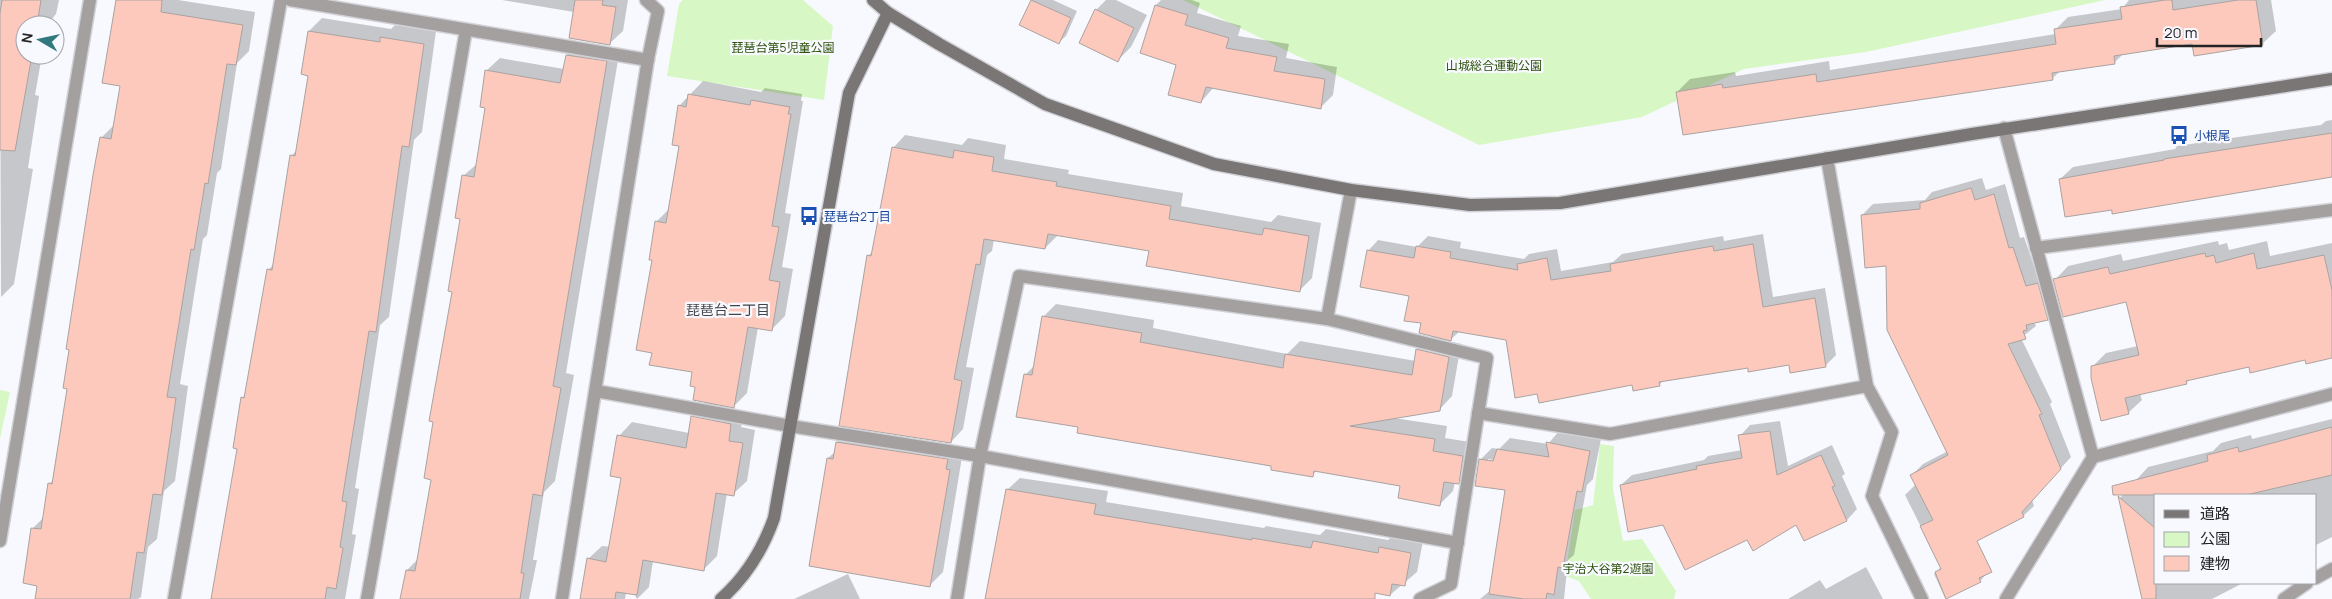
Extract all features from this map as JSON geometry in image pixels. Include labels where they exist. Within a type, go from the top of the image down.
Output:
[{"type":"street","points":[[0,541],[90,0]]},
{"type":"street","points":[[174,599],[281,0]]},
{"type":"street","points":[[290,0],[648,60]]},
{"type":"street","points":[[562,599],[648,60],[658,11],[646,0]]},
{"type":"street","points":[[873,0],[888,13],[1045,104],[1214,164],[1351,190],[1470,205],[1560,202],[2004,128],[2332,79]]},
{"type":"street","points":[[721,599],[743,577],[767,538],[780,490],[849,93],[888,13]]},
{"type":"street","points":[[367,599],[466,30]]},
{"type":"street","points":[[2004,128],[2093,457],[2013,596]]},
{"type":"street","points":[[1827,158],[1868,386],[1892,432],[1872,496],[1922,599]]},
{"type":"street","points":[[1327,319],[1351,190]]},
{"type":"street","points":[[2036,248],[2332,210]]},
{"type":"street","points":[[957,599],[980,456],[1019,276],[1327,319],[1487,358],[1451,584],[1420,599]]},
{"type":"street","points":[[1478,413],[1610,434],[1868,386]]},
{"type":"street","points":[[596,391],[790,426],[980,456],[1458,543]]},
{"type":"street","points":[[2093,457],[2332,394]]},
{"type":"street","points":[[2317,577],[2332,569]]},
{"type":"street","points":[[2284,599],[2306,584]]},
{"type":"green space","name":"琵琶台第5児童公園","points":[[683,0],[803,0],[833,26],[824,100],[667,76],[679,4]]},
{"type":"green space","name":"山城総合運動公園","points":[[1183,0],[2105,0],[1866,52],[1744,69],[1642,117],[1479,145]]},
{"type":"green space","points":[[0,390],[10,392],[0,439]]},
{"type":"green space","name":"宇治大谷第2遊園","points":[[1600,444],[1614,446],[1613,489],[1623,541],[1642,539],[1676,591],[1674,599],[1591,599],[1579,581],[1565,576],[1575,510],[1593,505]]},
{"type":"building","points":[[2,0],[41,0],[39,15],[15,15],[15,65],[30,65],[15,151],[0,150],[0,13]]},
{"type":"building","points":[[116,0],[162,0],[161,12],[243,25],[236,65],[227,64],[208,184],[205,183],[194,250],[191,249],[167,397],[176,398],[162,495],[153,494],[144,553],[137,552],[130,599],[35,599],[37,586],[23,583],[31,528],[41,529],[48,483],[52,484],[67,389],[63,388],[69,350],[66,349],[93,175],[100,137],[111,139],[120,86],[102,83]]},
{"type":"building","points":[[575,0],[603,0],[602,5],[616,7],[610,45],[569,38]]},
{"type":"building","points":[[1031,0],[1071,18],[1059,44],[1019,25]]},
{"type":"building","points":[[2172,0],[2173,10],[2238,0],[2256,0],[2263,45],[2194,56],[2192,44],[2114,56],[2115,64],[2052,73],[2053,80],[1683,135],[1676,92],[1722,84],[1723,88],[1816,74],[1817,82],[2056,44],[2054,29],[2122,19],[2120,7]]},
{"type":"building","points":[[1155,5],[1188,15],[1185,25],[1229,38],[1226,48],[1277,57],[1274,71],[1325,79],[1321,109],[1206,87],[1201,103],[1168,95],[1176,65],[1140,53]]},
{"type":"building","points":[[1095,9],[1134,28],[1118,62],[1079,43]]},
{"type":"building","points":[[308,31],[380,42],[380,37],[424,44],[409,147],[402,146],[376,332],[369,331],[342,501],[347,502],[340,547],[343,548],[336,589],[327,587],[325,599],[211,599],[237,449],[233,448],[241,397],[244,398],[267,269],[272,270],[290,155],[295,156],[308,76],[301,74]]},
{"type":"building","points":[[566,55],[607,61],[553,386],[561,388],[542,496],[533,494],[521,573],[524,573],[520,599],[400,599],[406,570],[415,571],[431,480],[424,478],[433,422],[429,421],[452,292],[448,291],[460,219],[455,218],[462,175],[474,177],[485,108],[480,107],[485,70],[560,83]]},
{"type":"building","points":[[688,94],[750,105],[751,100],[790,107],[788,114],[791,114],[772,226],[779,227],[769,280],[780,282],[772,331],[748,327],[734,408],[693,400],[695,387],[690,386],[692,372],[649,365],[652,353],[636,350],[652,260],[649,260],[655,221],[666,223],[679,146],[672,145],[678,105],[686,107]]},
{"type":"building","points":[[2332,133],[2332,177],[2112,214],[2112,210],[2065,217],[2059,179],[2164,159]]},
{"type":"building","points":[[892,147],[953,158],[954,150],[994,157],[992,171],[1057,182],[1056,186],[1171,206],[1169,219],[1262,235],[1264,228],[1309,236],[1300,292],[1146,266],[1149,251],[1048,234],[1045,249],[984,239],[980,265],[976,264],[954,379],[962,381],[951,443],[839,426],[867,255],[871,256]]},
{"type":"building","points":[[1971,188],[1975,200],[1994,194],[2009,248],[2013,247],[2026,286],[2038,283],[2048,320],[2026,325],[2027,330],[2023,331],[2026,339],[2008,344],[2042,414],[2039,415],[2061,469],[2022,512],[2024,517],[1977,541],[1992,572],[1979,578],[1981,582],[1946,599],[1935,572],[1941,569],[1920,526],[1933,520],[1910,475],[1948,455],[1887,330],[1886,266],[1865,268],[1861,215],[1920,209],[1920,203]]},
{"type":"building","points":[[1753,244],[1763,307],[1815,298],[1826,367],[1790,373],[1789,365],[1748,372],[1748,368],[1659,382],[1660,386],[1633,391],[1632,385],[1539,403],[1537,394],[1515,398],[1506,340],[1453,331],[1451,341],[1419,333],[1421,323],[1404,321],[1409,296],[1360,287],[1367,250],[1414,258],[1416,246],[1451,252],[1450,258],[1518,270],[1517,264],[1547,258],[1551,280],[1611,271],[1610,264],[1713,246],[1714,251]]},
{"type":"building","points":[[2205,253],[2206,257],[2214,255],[2216,263],[2254,253],[2257,269],[2324,255],[2332,290],[2332,358],[2306,364],[2305,360],[2250,373],[2249,367],[2186,381],[2187,384],[2125,398],[2129,414],[2101,421],[2091,378],[2091,366],[2139,355],[2126,302],[2063,317],[2053,279],[2108,267],[2110,274]]},
{"type":"building","points":[[1042,316],[1142,333],[1140,342],[1283,368],[1285,354],[1412,375],[1416,349],[1449,357],[1440,411],[1350,426],[1435,439],[1433,451],[1463,456],[1459,484],[1444,482],[1440,506],[1398,498],[1400,486],[1314,471],[1313,477],[1271,470],[1271,466],[1077,433],[1078,427],[1016,417],[1024,374],[1032,375]]},
{"type":"building","points":[[691,416],[731,424],[729,441],[743,443],[734,496],[716,493],[704,571],[643,560],[637,595],[616,592],[615,599],[580,599],[587,558],[606,562],[621,478],[610,476],[617,435],[686,448]]},
{"type":"building","points":[[2332,427],[2332,475],[2250,494],[2113,495],[2112,486],[2208,461],[2207,455],[2238,447],[2239,452]]},
{"type":"building","points":[[1770,431],[1777,475],[1821,455],[1835,486],[1832,487],[1847,521],[1804,541],[1796,525],[1753,551],[1747,540],[1685,570],[1663,525],[1628,532],[1620,485],[1697,469],[1696,466],[1742,458],[1738,435]]},
{"type":"building","points":[[836,442],[948,459],[946,469],[950,470],[930,587],[809,566],[827,458],[833,459]]},
{"type":"building","points":[[1546,442],[1590,451],[1582,492],[1577,491],[1563,568],[1558,567],[1554,595],[1547,593],[1546,599],[1524,599],[1489,594],[1505,490],[1475,486],[1479,459],[1493,461],[1497,449],[1549,457]]},
{"type":"building","points":[[1006,489],[1096,504],[1094,514],[1252,540],[1252,538],[1311,548],[1313,541],[1378,553],[1379,547],[1411,553],[1405,586],[1392,584],[1390,596],[1375,593],[1375,599],[985,599]]},
{"type":"building","points":[[2118,496],[2154,527],[2154,584],[2156,584],[2156,599],[2142,599]]},
{"type":"place","name":"小根尾","points":[[2179,135]]},
{"type":"place","name":"琵琶台2丁目","points":[[809,216]]},
{"type":"district","name":"琵琶台二丁目","points":[[728,309]]}]
